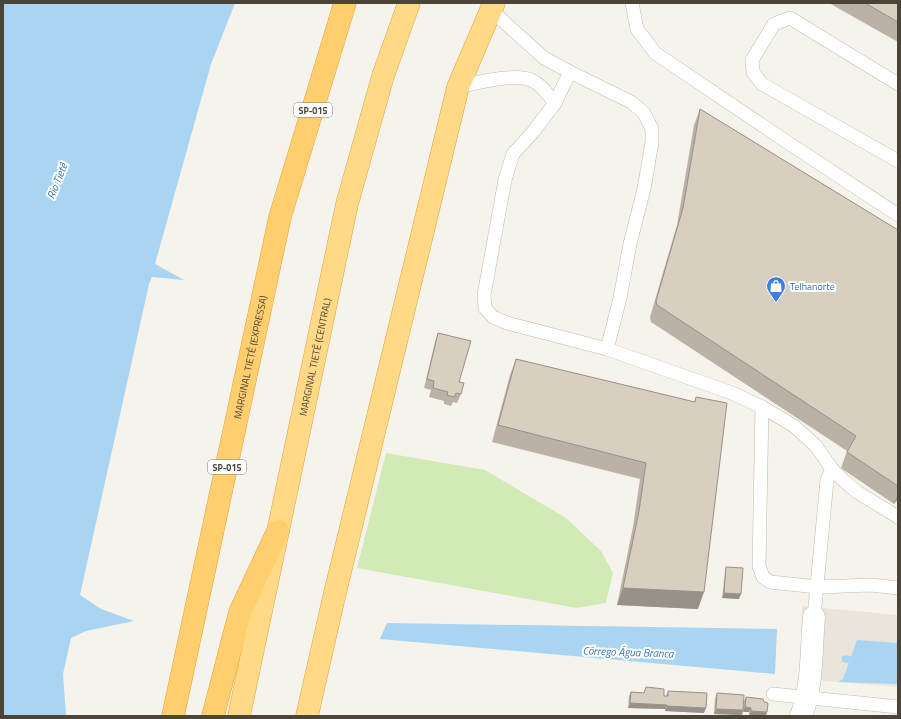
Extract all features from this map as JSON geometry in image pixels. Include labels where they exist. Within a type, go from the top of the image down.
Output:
[{"type":"highway","name":"MARGINAL TIETÊ (EXPRESSA)","points":[[173,716],[280,217],[345,3]]},
{"type":"highway","name":"MARGINAL TIETÊ (CENTRAL)","points":[[239,716],[347,204],[383,76],[409,3]]},
{"type":"highway","points":[[307,716],[337,582],[458,87],[493,6]]},
{"type":"highway","points":[[213,716],[240,612],[278,531]]},
{"type":"street","points":[[804,707],[809,684],[814,617]]},
{"type":"lane","points":[[632,3],[638,29],[655,53],[898,215]]},
{"type":"lane","points":[[493,6],[544,58],[631,102],[644,113],[652,129],[652,142],[644,189],[630,244],[620,298],[607,349]]},
{"type":"lane","points":[[898,84],[790,18],[774,24],[752,60],[753,72],[762,84],[898,161]]},
{"type":"lane","points":[[570,72],[555,103],[533,132],[513,154],[505,180],[484,294],[486,308],[492,317],[507,324],[607,349],[732,393],[762,407],[794,426],[816,446],[832,469],[857,492],[898,517]]},
{"type":"lane","points":[[458,87],[496,79],[522,78],[532,80],[543,89],[555,103]]},
{"type":"lane","points":[[762,407],[759,566],[763,577],[770,582],[818,587],[871,585],[898,588]]},
{"type":"lane","points":[[814,617],[827,480],[832,469]]},
{"type":"lane","points":[[773,694],[804,707],[898,707]]},
{"type":"shaded area","points":[[802,606],[898,615],[898,687],[800,679]]},
{"type":"green space","points":[[386,453],[485,470],[566,518],[601,551],[613,573],[606,603],[577,608],[357,568]]},
{"type":"water","name":"Rio Tietê","points":[[3,3],[235,3],[211,64],[155,264],[184,280],[152,277],[149,284],[80,595],[101,609],[134,621],[86,631],[71,638],[63,674],[66,716],[3,716]]},
{"type":"water","points":[[387,623],[777,629],[775,674],[380,639]]},
{"type":"water","points":[[857,640],[898,643],[898,684],[838,682],[843,679]]},
{"type":"building","points":[[865,3],[898,3],[898,22]]},
{"type":"building","name":"Telhanorte","points":[[700,109],[898,230],[898,486],[847,452],[856,436],[657,305],[656,301],[683,208]]},
{"type":"building","points":[[438,333],[471,341],[459,382],[464,383],[461,394],[456,393],[454,397],[447,395],[448,392],[433,388],[434,381],[427,379]]},
{"type":"building","points":[[516,359],[695,402],[696,397],[727,403],[704,592],[623,588],[639,511],[646,463],[498,425]]},
{"type":"building","points":[[726,567],[743,568],[741,594],[724,593]]},
{"type":"building","points":[[646,687],[664,689],[664,696],[668,696],[668,691],[707,693],[706,708],[630,703],[631,692],[644,693]]},
{"type":"building","points":[[717,693],[744,695],[743,710],[716,709]]},
{"type":"building","points":[[746,697],[763,699],[764,702],[768,703],[767,712],[751,711],[751,708],[745,707]]},
{"type":"waterway","name":"Córrego Água Branca","points":[[845,659],[858,660]]},
{"type":"place","name":"Telhanorte","points":[[776,303]]}]
